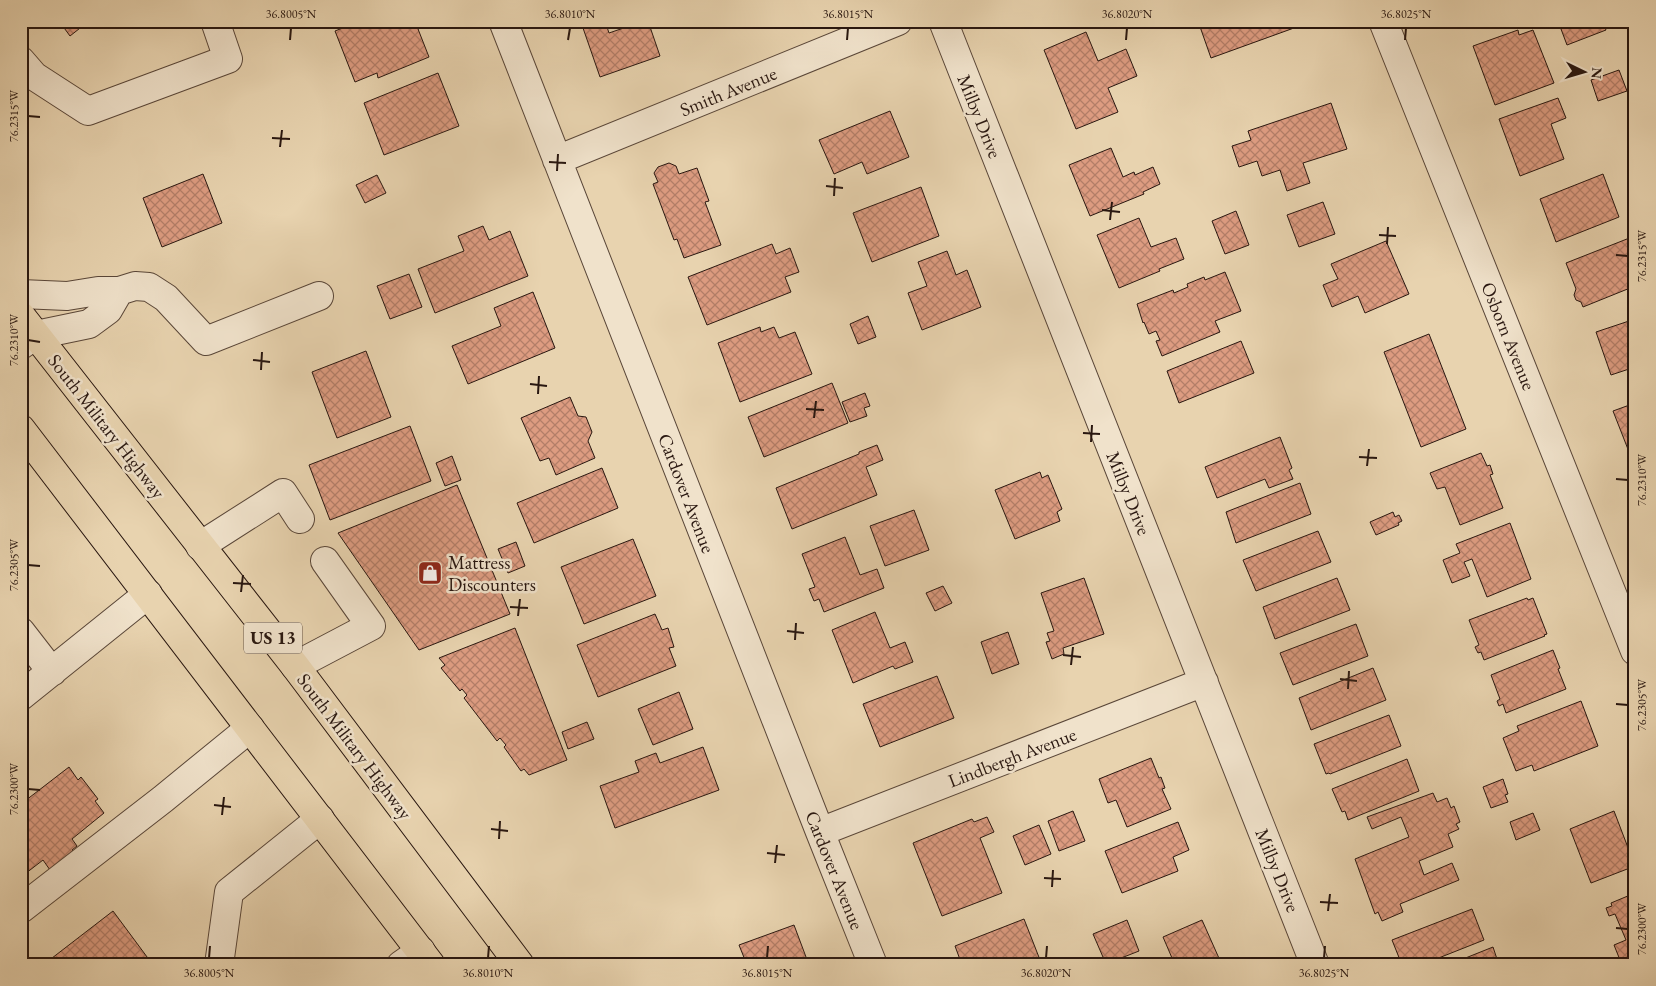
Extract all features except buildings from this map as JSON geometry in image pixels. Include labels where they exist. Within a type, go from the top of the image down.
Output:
[{"type":"main road","name":"South Military Highway","points":[[26,332],[295,666],[520,965]]},
{"type":"main road","points":[[21,429],[320,819],[418,960]]},
{"type":"street","points":[[21,61],[34,76],[88,111],[228,59],[215,21]]},
{"type":"street","name":"Cardover Avenue","points":[[503,21],[873,965]]},
{"type":"street","name":"Smith Avenue","points":[[557,160],[898,21]]},
{"type":"street","name":"Milby Drive","points":[[943,21],[1315,965]]},
{"type":"street","name":"Osborn Avenue","points":[[1383,21],[1635,651]]},
{"type":"street","points":[[21,294],[67,296],[98,291],[119,291],[135,286],[149,287],[166,298],[206,341],[319,296]]},
{"type":"street","points":[[26,332],[89,324],[108,310],[119,291]]},
{"type":"street","points":[[200,546],[283,493],[300,519]]},
{"type":"street","points":[[295,666],[371,626],[325,561]]},
{"type":"street","points":[[21,696],[148,594]]},
{"type":"street","points":[[21,632],[52,672]]},
{"type":"street","name":"Lindbergh Avenue","points":[[820,832],[1204,682]]},
{"type":"street","points":[[21,909],[163,799],[250,728]]},
{"type":"street","points":[[220,965],[229,892],[320,819]]},
{"type":"place","name":"Mattress Discounters","points":[[430,573]]}]
